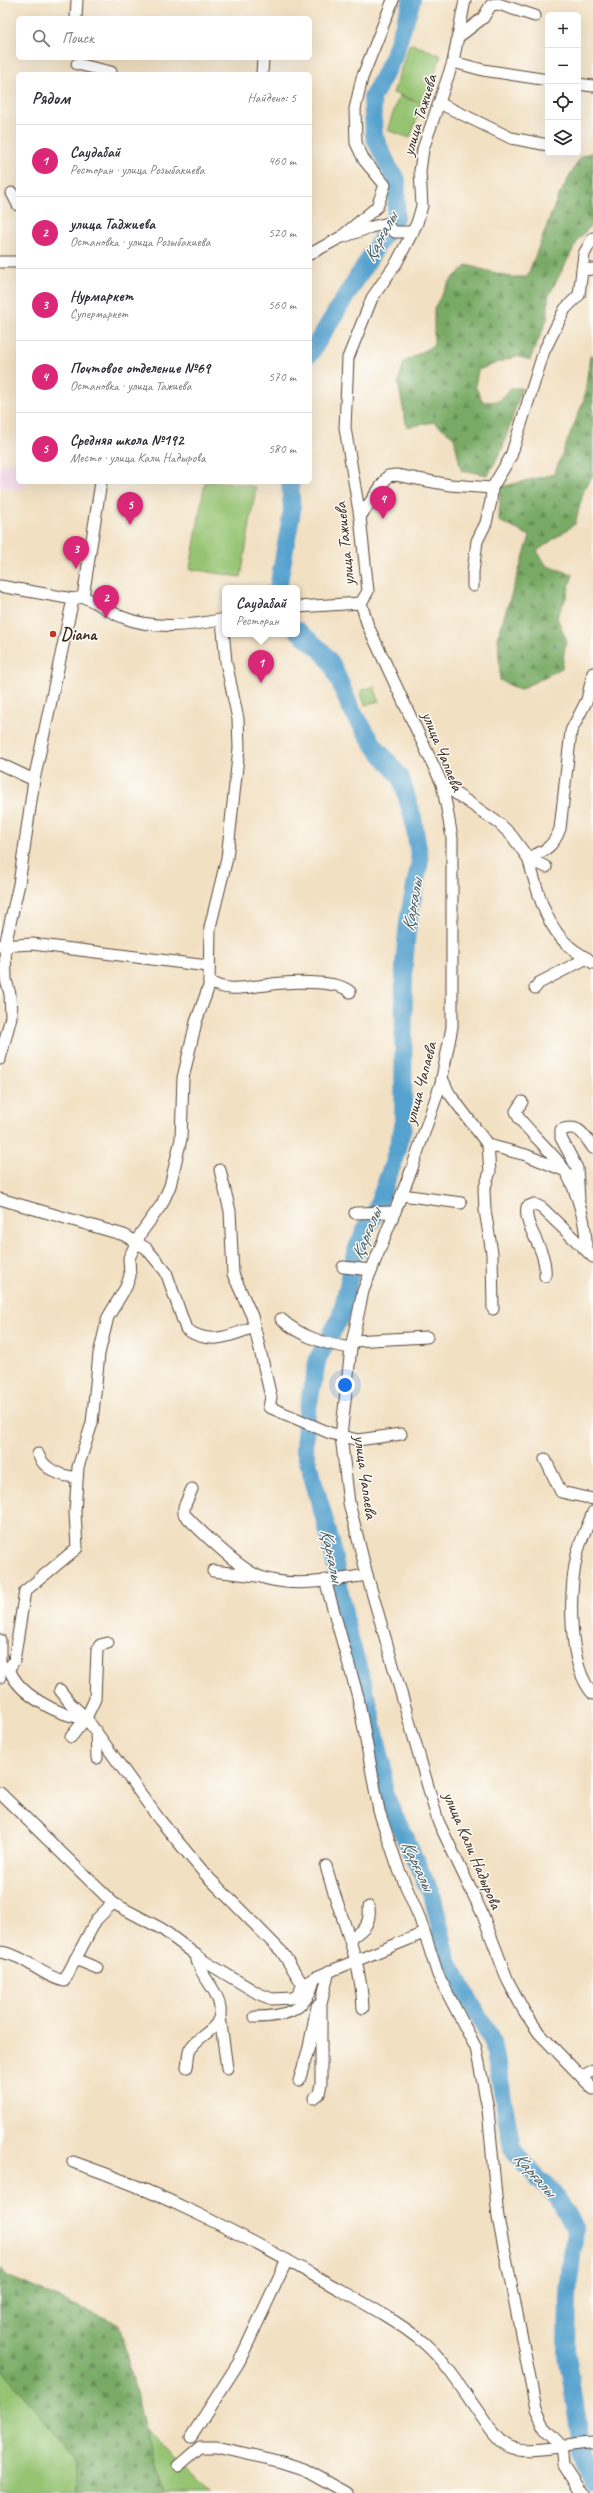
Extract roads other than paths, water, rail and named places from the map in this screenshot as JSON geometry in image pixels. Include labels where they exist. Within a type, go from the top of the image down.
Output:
[{"type":"street","points":[[76,16],[77,0]]},
{"type":"street","points":[[312,253],[341,237],[377,207],[385,185],[364,160],[356,144],[355,109],[362,78],[393,0]]},
{"type":"street","name":"улица Тажиева","points":[[361,603],[368,591],[360,517],[346,428],[348,358],[372,298],[397,262],[413,232],[422,206],[420,171],[423,149],[453,62],[464,0]]},
{"type":"street","points":[[457,38],[483,18],[491,5],[498,4],[535,16]]},
{"type":"street","points":[[262,72],[263,60]]},
{"type":"street","points":[[453,62],[483,70],[545,80]]},
{"type":"street","points":[[77,65],[111,72]]},
{"type":"street","points":[[581,84],[593,86]]},
{"type":"street","points":[[439,103],[511,138],[545,144]]},
{"type":"street","points":[[12,193],[16,201]]},
{"type":"street","points":[[341,237],[384,224],[395,232],[413,232]]},
{"type":"street","points":[[473,586],[477,541],[486,523],[491,501],[492,488],[510,456],[544,351],[565,309],[579,295],[588,269],[584,254],[593,238]]},
{"type":"street","points":[[0,262],[16,262]]},
{"type":"street","points":[[360,517],[388,476],[396,475],[450,484],[492,488]]},
{"type":"street","points":[[0,1059],[11,1017],[10,994],[6,980],[2,946],[19,884],[34,780],[78,598],[101,484]]},
{"type":"street","points":[[0,586],[78,598],[121,617],[144,624],[175,626],[222,620]]},
{"type":"street","points":[[300,607],[361,603]]},
{"type":"street","name":"улица Чапаева","points":[[361,603],[368,626],[442,784],[452,838],[454,909],[452,1027],[442,1078],[402,1195],[363,1291],[352,1345],[342,1436],[349,1502],[367,1575]]},
{"type":"street","points":[[3,1670],[14,1661],[25,1591],[77,1548],[77,1478],[81,1453],[92,1423],[99,1354],[108,1317],[126,1287],[130,1276],[129,1258],[137,1241],[162,1204],[170,1186],[181,1140],[183,1078],[196,1022],[209,981],[208,966],[210,927],[227,858],[239,748],[238,719],[226,662],[225,637]]},
{"type":"street","points":[[528,858],[548,850],[555,841],[560,828],[571,731],[590,700],[593,673]]},
{"type":"street","points":[[0,764],[34,780]]},
{"type":"street","points":[[442,784],[500,824],[512,836],[528,858],[545,911],[555,931],[570,947],[590,960]]},
{"type":"street","points":[[528,858],[546,867]]},
{"type":"street","points":[[2,946],[32,944],[208,966]]},
{"type":"street","points":[[535,988],[544,980],[590,960]]},
{"type":"street","points":[[209,981],[215,985],[248,989],[266,985],[327,984],[345,987],[350,992]]},
{"type":"street","points":[[442,1078],[450,1093],[488,1145],[490,1172],[484,1190],[485,1210],[492,1253],[493,1309]]},
{"type":"street","points":[[522,1102],[516,1111],[519,1118],[565,1171],[579,1204],[589,1253]]},
{"type":"street","points":[[579,1204],[580,1190],[577,1168],[562,1138],[561,1130],[577,1128],[585,1133],[593,1148]]},
{"type":"street","points":[[488,1145],[526,1155],[565,1171]]},
{"type":"street","points":[[220,1170],[230,1211],[233,1274],[246,1302],[254,1328],[271,1397],[269,1407],[315,1426],[358,1440],[401,1434]]},
{"type":"street","points":[[402,1195],[461,1204]]},
{"type":"street","points":[[0,1199],[124,1235],[137,1241],[155,1256],[166,1272],[186,1329],[201,1337],[217,1340],[254,1328]]},
{"type":"street","points":[[545,1276],[546,1265],[539,1243],[528,1222],[526,1214],[527,1207],[534,1204],[542,1208],[589,1253]]},
{"type":"street","points":[[355,1213],[395,1212]]},
{"type":"street","points":[[343,1267],[372,1270]]},
{"type":"street","points":[[281,1318],[290,1327],[316,1340],[332,1345],[352,1345],[427,1337]]},
{"type":"street","points":[[38,1454],[40,1460],[56,1472],[63,1476],[77,1478]]},
{"type":"street","points":[[545,1459],[561,1492],[593,1499]]},
{"type":"street","points":[[192,1489],[184,1507],[184,1514],[206,1536],[244,1567],[258,1576]]},
{"type":"street","points":[[593,1512],[577,1553],[572,1583],[573,1624],[577,1658],[587,1687],[593,1694]]},
{"type":"street","points":[[213,1571],[258,1576],[284,1582],[327,1580],[367,1575]]},
{"type":"street","name":"улица Кали Надырова","points":[[367,1575],[438,1821],[482,1912],[508,1981],[524,2011],[539,2033],[593,2090]]},
{"type":"street","points":[[327,1580],[358,1697],[379,1811],[438,1975],[476,2048],[488,2109],[498,2218],[536,2409],[546,2430],[561,2445],[563,2464],[582,2493]]},
{"type":"street","points":[[0,1640],[3,1670],[14,1678],[38,1701],[65,1715],[86,1718]]},
{"type":"street","points":[[71,1737],[86,1718],[95,1699],[97,1650],[100,1645],[108,1643]]},
{"type":"street","points":[[60,1690],[96,1731],[159,1819],[205,1874],[282,1952],[303,1985]]},
{"type":"street","points":[[96,1731],[97,1758]]},
{"type":"street","points":[[0,1793],[113,1903],[162,1928],[196,1955],[260,1994],[272,1999],[292,1998],[297,1996],[303,1985],[314,1978],[424,1933]]},
{"type":"street","points":[[326,1866],[336,1904],[350,1939],[361,1974],[363,2008]]},
{"type":"street","points":[[0,1952],[20,1957],[57,1979],[64,1981],[96,1920],[113,1903]]},
{"type":"street","points":[[350,1939],[368,1925],[368,1907]]},
{"type":"street","points":[[196,1955],[202,1972],[218,1997],[228,2068]]},
{"type":"street","points":[[75,1959],[97,1968]]},
{"type":"street","points":[[314,2098],[319,2094],[321,2083],[323,1995],[329,1971]]},
{"type":"street","points":[[255,2017],[274,2016],[300,2006],[308,1999],[314,1978]]},
{"type":"street","points":[[299,2081],[309,2048],[317,2006],[323,1995]]},
{"type":"street","points":[[187,2067],[190,2050],[208,2033],[220,2017]]},
{"type":"street","points":[[582,2077],[593,2070]]},
{"type":"street","points":[[74,2162],[183,2205],[287,2260],[372,2308],[423,2343],[449,2370],[489,2426],[507,2445],[521,2449],[591,2443]]},
{"type":"street","points":[[191,2437],[239,2362],[287,2260]]},
{"type":"street","points":[[178,2466],[200,2447],[217,2447],[290,2464],[304,2469],[347,2493]]},
{"type":"waterway","name":"Қарғалы","points":[[312,351],[396,215],[397,180],[389,168],[374,136],[372,98],[393,58],[412,0]]},
{"type":"waterway","name":"Қарғалы","points":[[279,585],[292,511],[290,484]]},
{"type":"waterway","name":"Қарғалы","points":[[300,632],[321,650],[332,664],[350,707],[374,745],[401,778],[413,818],[420,861],[408,921],[404,965],[403,1127],[393,1163],[373,1218],[366,1228],[357,1248],[340,1318],[318,1358],[307,1412],[304,1448],[331,1542],[347,1629],[367,1697],[383,1768],[384,1793],[433,1898],[448,1962],[493,2042],[512,2148],[524,2164],[558,2198],[575,2230],[568,2291],[567,2354],[582,2449],[593,2483]]},
{"type":"place","name":"Почтовое отделение №69","points":[[383,519]]},
{"type":"place","name":"Средняя школа №192","points":[[130,525]]},
{"type":"place","name":"Нурмаркет","points":[[76,569]]},
{"type":"place","name":"улица Таджиева","points":[[106,618]]},
{"type":"place","name":"Diana","points":[[53,634]]},
{"type":"place","name":"Саудабай","points":[[261,683]]}]
